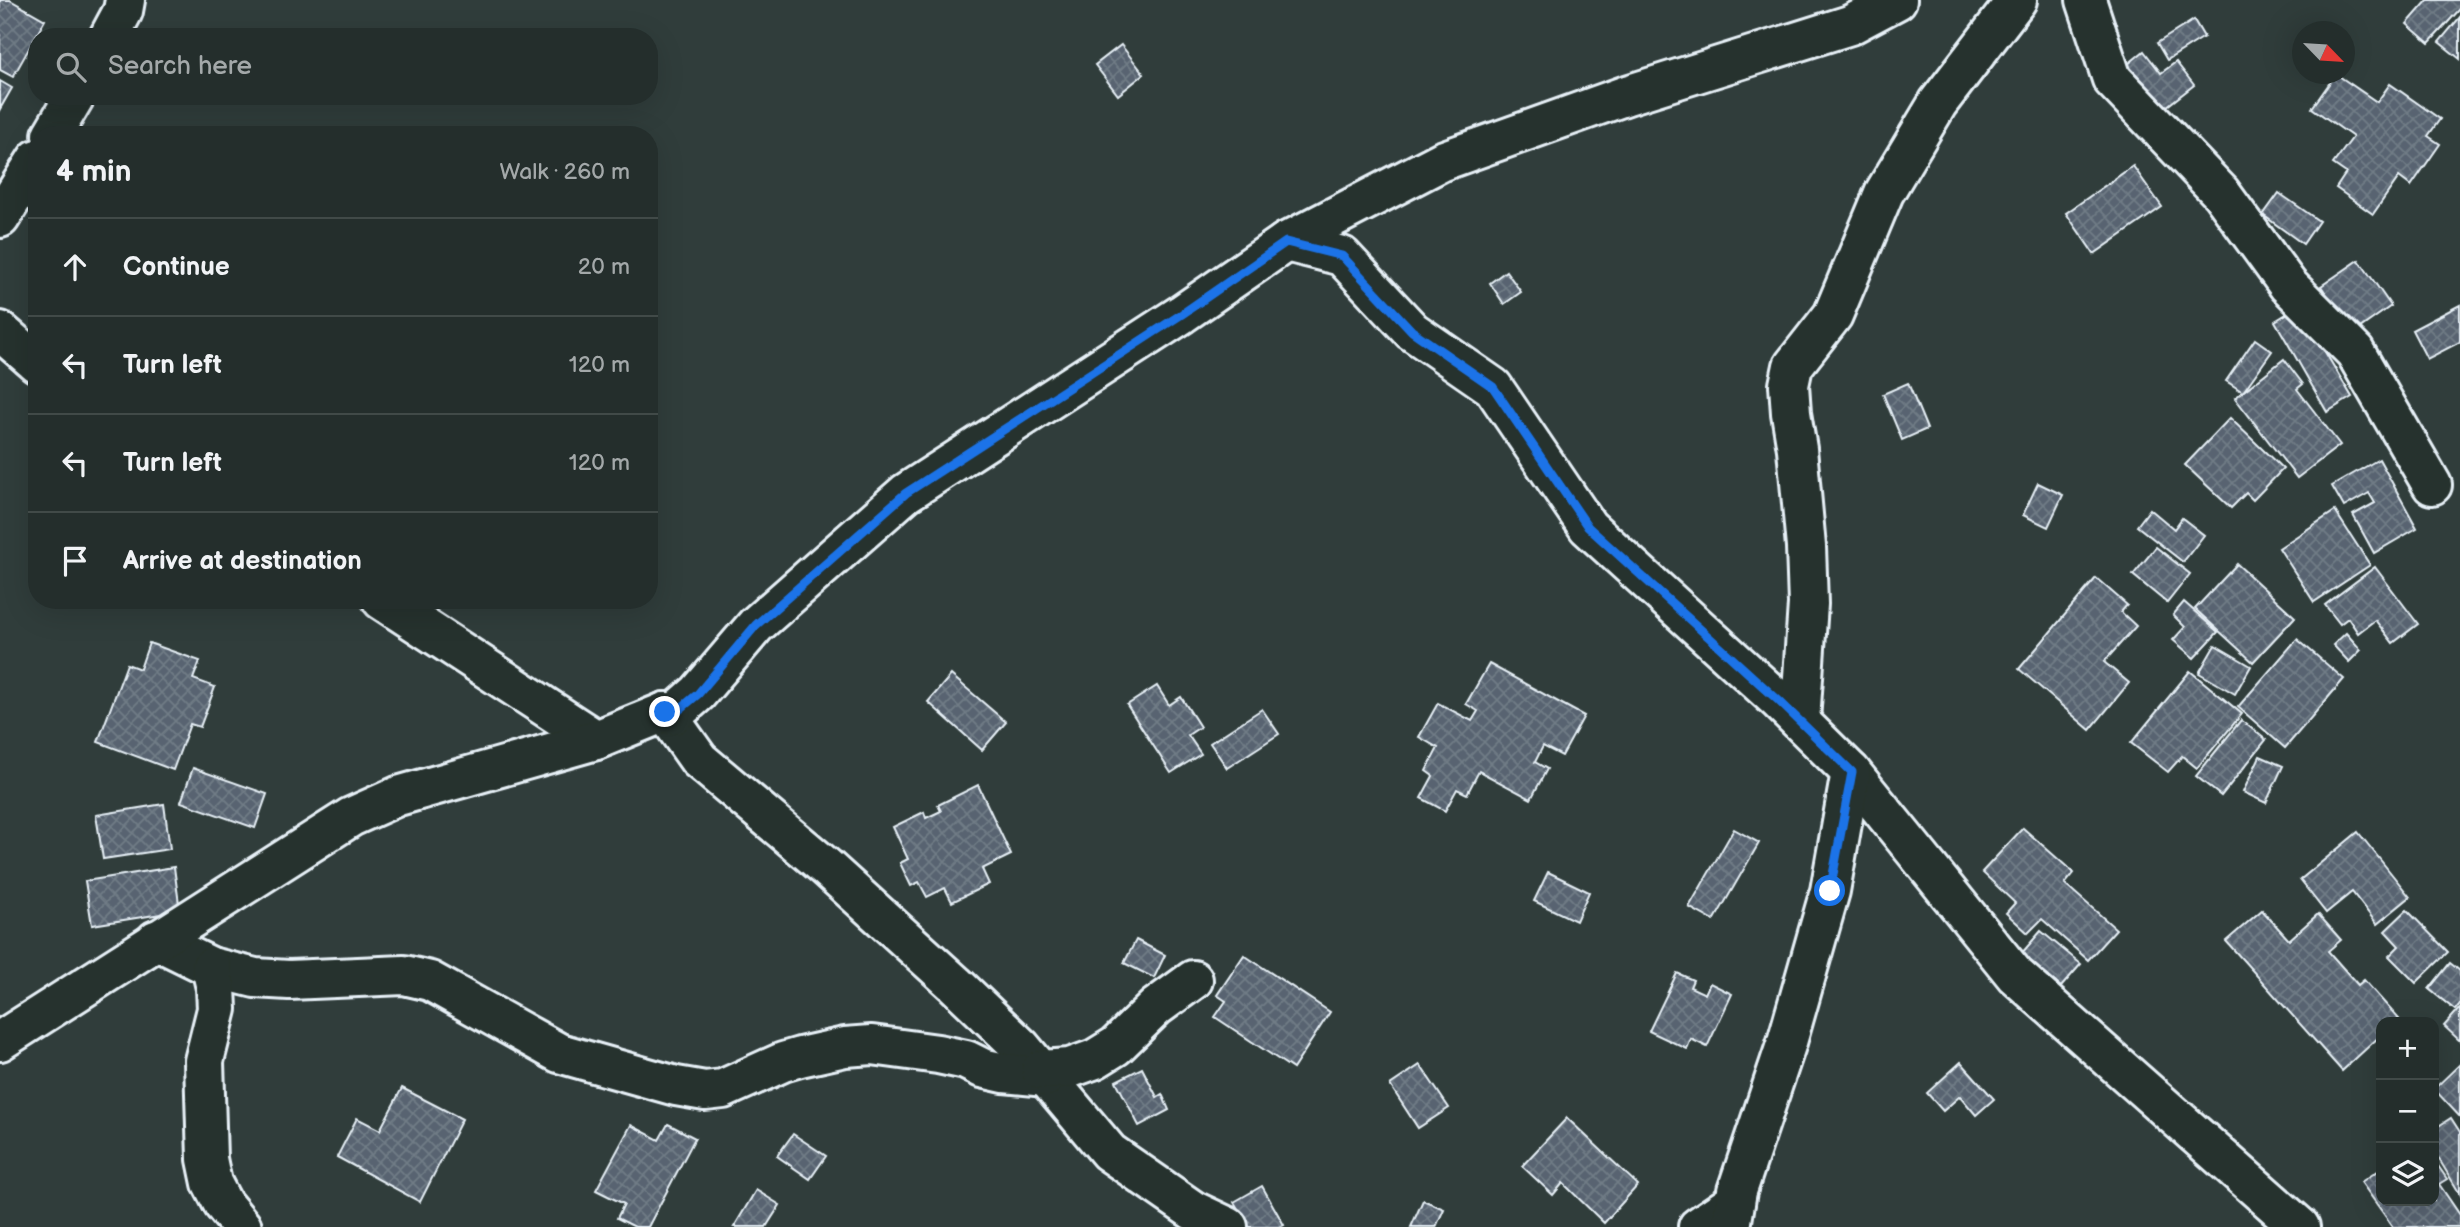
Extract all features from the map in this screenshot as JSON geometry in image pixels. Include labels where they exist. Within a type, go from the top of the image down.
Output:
[{"type":"street","points":[[114,28],[123,11],[125,0]]},
{"type":"street","points":[[0,1041],[351,817],[398,796],[596,740],[665,712],[673,715],[698,694],[756,625],[906,493],[1182,314],[1286,242],[1443,161],[1627,95],[1850,25],[1897,0]]},
{"type":"street","points":[[1800,722],[1808,604],[1797,449],[1790,413],[1789,385],[1793,366],[1833,315],[1884,193],[1938,103],[2017,0]]},
{"type":"street","points":[[2086,0],[2112,79],[2221,194],[2288,285],[2355,352],[2432,485]]},
{"type":"street","points":[[57,126],[70,105]]},
{"type":"street","points":[[0,218],[28,173]]},
{"type":"street","points":[[1286,242],[1342,256],[1412,331],[1493,387],[1588,527],[1852,772],[2015,975],[2300,1227]]},
{"type":"street","points":[[0,331],[28,355]]},
{"type":"street","points":[[396,609],[596,740]]},
{"type":"street","points":[[665,712],[699,760],[826,867],[946,975],[1021,1048],[1109,1152],[1194,1211],[1228,1227]]},
{"type":"street","points":[[1698,1227],[1733,1214],[1787,1042],[1830,891],[1852,772]]},
{"type":"street","points":[[156,940],[211,967],[255,978],[289,980],[404,975],[430,981],[559,1053],[676,1086],[705,1091],[723,1090],[783,1062],[800,1057],[872,1045],[938,1054],[1004,1073],[1043,1073],[1070,1068],[1095,1059],[1116,1046],[1156,1007],[1193,980]]},
{"type":"street","points":[[211,967],[217,1009],[204,1060],[207,1160],[212,1183],[223,1204],[242,1227]]},
{"type":"building","points":[[0,0],[10,0],[45,20],[41,28],[28,28],[28,50],[13,77],[0,70]]},
{"type":"building","points":[[2428,0],[2460,0],[2460,9],[2429,43],[2407,24]]},
{"type":"building","points":[[2460,17],[2460,59],[2439,42]]},
{"type":"building","points":[[2194,20],[2204,37],[2167,60],[2157,43]]},
{"type":"building","points":[[1121,45],[1144,74],[1118,95],[1095,65]]},
{"type":"building","points":[[2144,51],[2161,73],[2176,62],[2194,85],[2162,110],[2127,65]]},
{"type":"building","points":[[0,81],[12,88],[0,109]]},
{"type":"building","points":[[2329,84],[2351,84],[2377,102],[2390,84],[2440,119],[2428,136],[2440,144],[2411,186],[2399,177],[2373,214],[2336,188],[2346,173],[2333,164],[2353,137],[2312,108]]},
{"type":"building","points":[[2133,166],[2162,207],[2094,254],[2066,213]]},
{"type":"building","points":[[2279,193],[2319,221],[2303,244],[2263,215]]},
{"type":"building","points":[[2359,260],[2391,306],[2353,333],[2321,286]]},
{"type":"building","points":[[1506,271],[1521,292],[1504,304],[1490,283]]},
{"type":"building","points":[[2460,305],[2460,342],[2427,359],[2412,330]]},
{"type":"building","points":[[2298,307],[2352,397],[2327,412],[2275,321]]},
{"type":"building","points":[[2255,339],[2272,351],[2243,392],[2226,381]]},
{"type":"building","points":[[2284,359],[2303,384],[2297,389],[2340,445],[2297,478],[2235,398]]},
{"type":"building","points":[[1908,383],[1927,429],[1902,440],[1883,394]]},
{"type":"building","points":[[2230,418],[2283,469],[2253,500],[2246,493],[2231,508],[2185,465]]},
{"type":"building","points":[[2379,459],[2417,528],[2374,553],[2353,515],[2375,503],[2369,493],[2344,507],[2332,486]]},
{"type":"building","points":[[2038,483],[2063,495],[2048,527],[2023,515]]},
{"type":"building","points":[[2150,509],[2174,529],[2182,518],[2204,535],[2183,562],[2137,526]]},
{"type":"building","points":[[2335,511],[2370,565],[2314,602],[2279,548]]},
{"type":"building","points":[[2156,547],[2190,574],[2167,603],[2133,575]]},
{"type":"building","points":[[2237,564],[2295,617],[2253,662],[2195,609]]},
{"type":"building","points":[[2375,567],[2418,624],[2393,643],[2375,620],[2358,633],[2348,618],[2340,624],[2325,605]]},
{"type":"building","points":[[2096,578],[2127,605],[2121,612],[2136,626],[2104,662],[2129,683],[2090,730],[2019,669]]},
{"type":"building","points":[[2184,602],[2218,632],[2194,658],[2173,640],[2185,627],[2173,615]]},
{"type":"building","points":[[2346,633],[2361,650],[2349,662],[2333,645]]},
{"type":"building","points":[[2297,639],[2344,679],[2285,748],[2238,707]]},
{"type":"building","points":[[149,643],[200,661],[193,679],[215,687],[200,727],[190,724],[173,770],[98,742],[127,664],[140,669]]},
{"type":"building","points":[[2215,645],[2251,666],[2235,694],[2199,673]]},
{"type":"building","points":[[1489,664],[1584,716],[1562,756],[1543,746],[1535,762],[1547,769],[1531,799],[1479,771],[1467,794],[1457,789],[1445,811],[1421,798],[1433,776],[1426,771],[1438,748],[1419,737],[1438,703],[1472,721],[1478,711],[1466,704]]},
{"type":"building","points":[[2190,671],[2242,714],[2197,768],[2182,756],[2168,772],[2131,743]]},
{"type":"building","points":[[951,675],[1006,722],[982,750],[928,702]]},
{"type":"building","points":[[1157,686],[1169,705],[1181,697],[1200,727],[1188,735],[1201,754],[1171,773],[1127,705]]},
{"type":"building","points":[[1262,709],[1279,734],[1227,768],[1210,743]]},
{"type":"building","points":[[2241,720],[2266,740],[2221,796],[2196,776]]},
{"type":"building","points":[[2260,756],[2283,766],[2266,803],[2243,792]]},
{"type":"building","points":[[193,768],[267,794],[255,828],[181,802]]},
{"type":"building","points":[[978,785],[1011,855],[982,869],[989,884],[952,902],[945,888],[927,897],[919,882],[911,886],[900,863],[908,859],[893,827],[924,812],[926,818],[941,811],[938,805]]},
{"type":"building","points":[[164,804],[170,849],[103,859],[96,815]]},
{"type":"building","points":[[2023,828],[2074,873],[2065,884],[2116,929],[2088,960],[2042,919],[2028,933],[2006,913],[2015,903],[1982,872]]},
{"type":"building","points":[[1734,829],[1759,843],[1714,921],[1689,907]]},
{"type":"building","points":[[2358,832],[2410,897],[2377,924],[2352,892],[2326,913],[2300,880]]},
{"type":"building","points":[[174,867],[180,911],[92,925],[85,881]]},
{"type":"building","points":[[1548,872],[1589,892],[1576,921],[1534,901]]},
{"type":"building","points":[[2262,910],[2289,940],[2318,914],[2341,940],[2328,951],[2358,985],[2364,980],[2397,1017],[2376,1017],[2376,1040],[2342,1071],[2226,941]]},
{"type":"building","points":[[2407,910],[2448,952],[2416,983],[2389,956],[2399,946],[2385,931]]},
{"type":"building","points":[[2041,931],[2081,964],[2061,987],[2021,954]]},
{"type":"building","points":[[1136,940],[1165,955],[1154,978],[1124,963]]},
{"type":"building","points":[[1244,955],[1330,1012],[1293,1069],[1215,1017],[1226,1001],[1217,995]]},
{"type":"building","points":[[2450,963],[2460,971],[2460,1004],[2455,1010],[2429,989]]},
{"type":"building","points":[[1677,973],[1693,980],[1690,987],[1705,994],[1710,983],[1732,994],[1707,1047],[1691,1039],[1687,1049],[1649,1031]]},
{"type":"building","points":[[2460,1008],[2460,1041],[2444,1026]]},
{"type":"building","points":[[1961,1062],[1994,1099],[1976,1115],[1960,1096],[1943,1111],[1927,1093]]},
{"type":"building","points":[[2460,1064],[2460,1117],[2439,1094],[2439,1084]]},
{"type":"building","points":[[1420,1065],[1449,1108],[1418,1128],[1390,1085]]},
{"type":"building","points":[[1142,1068],[1157,1097],[1162,1094],[1169,1110],[1139,1126],[1116,1081]]},
{"type":"building","points":[[402,1088],[462,1119],[420,1202],[337,1157],[357,1118],[380,1130]]},
{"type":"building","points":[[1567,1118],[1638,1185],[1604,1223],[1563,1183],[1553,1195],[1522,1166]]},
{"type":"building","points":[[2451,1118],[2460,1132],[2460,1194],[2439,1159],[2439,1126]]},
{"type":"building","points":[[668,1124],[695,1138],[648,1227],[635,1227],[617,1218],[624,1204],[596,1190],[631,1125],[659,1140]]},
{"type":"building","points":[[793,1134],[826,1156],[810,1179],[777,1156]]},
{"type":"building","points":[[2439,1167],[2447,1179],[2439,1184]]},
{"type":"building","points":[[2376,1172],[2376,1203],[2361,1182]]},
{"type":"building","points":[[2439,1184],[2460,1215],[2460,1227],[2393,1227],[2378,1206],[2439,1206]]},
{"type":"building","points":[[1262,1186],[1284,1225],[1280,1227],[1249,1227],[1234,1202]]},
{"type":"building","points":[[756,1190],[780,1205],[766,1227],[734,1227]]},
{"type":"building","points":[[1423,1200],[1444,1209],[1436,1227],[1411,1227]]},
{"type":"route","points":[[665,712],[673,715],[698,694],[756,625],[906,493],[1182,314],[1286,242],[1342,256],[1412,331],[1493,387],[1588,527],[1779,701],[1852,772],[1830,891]]}]
